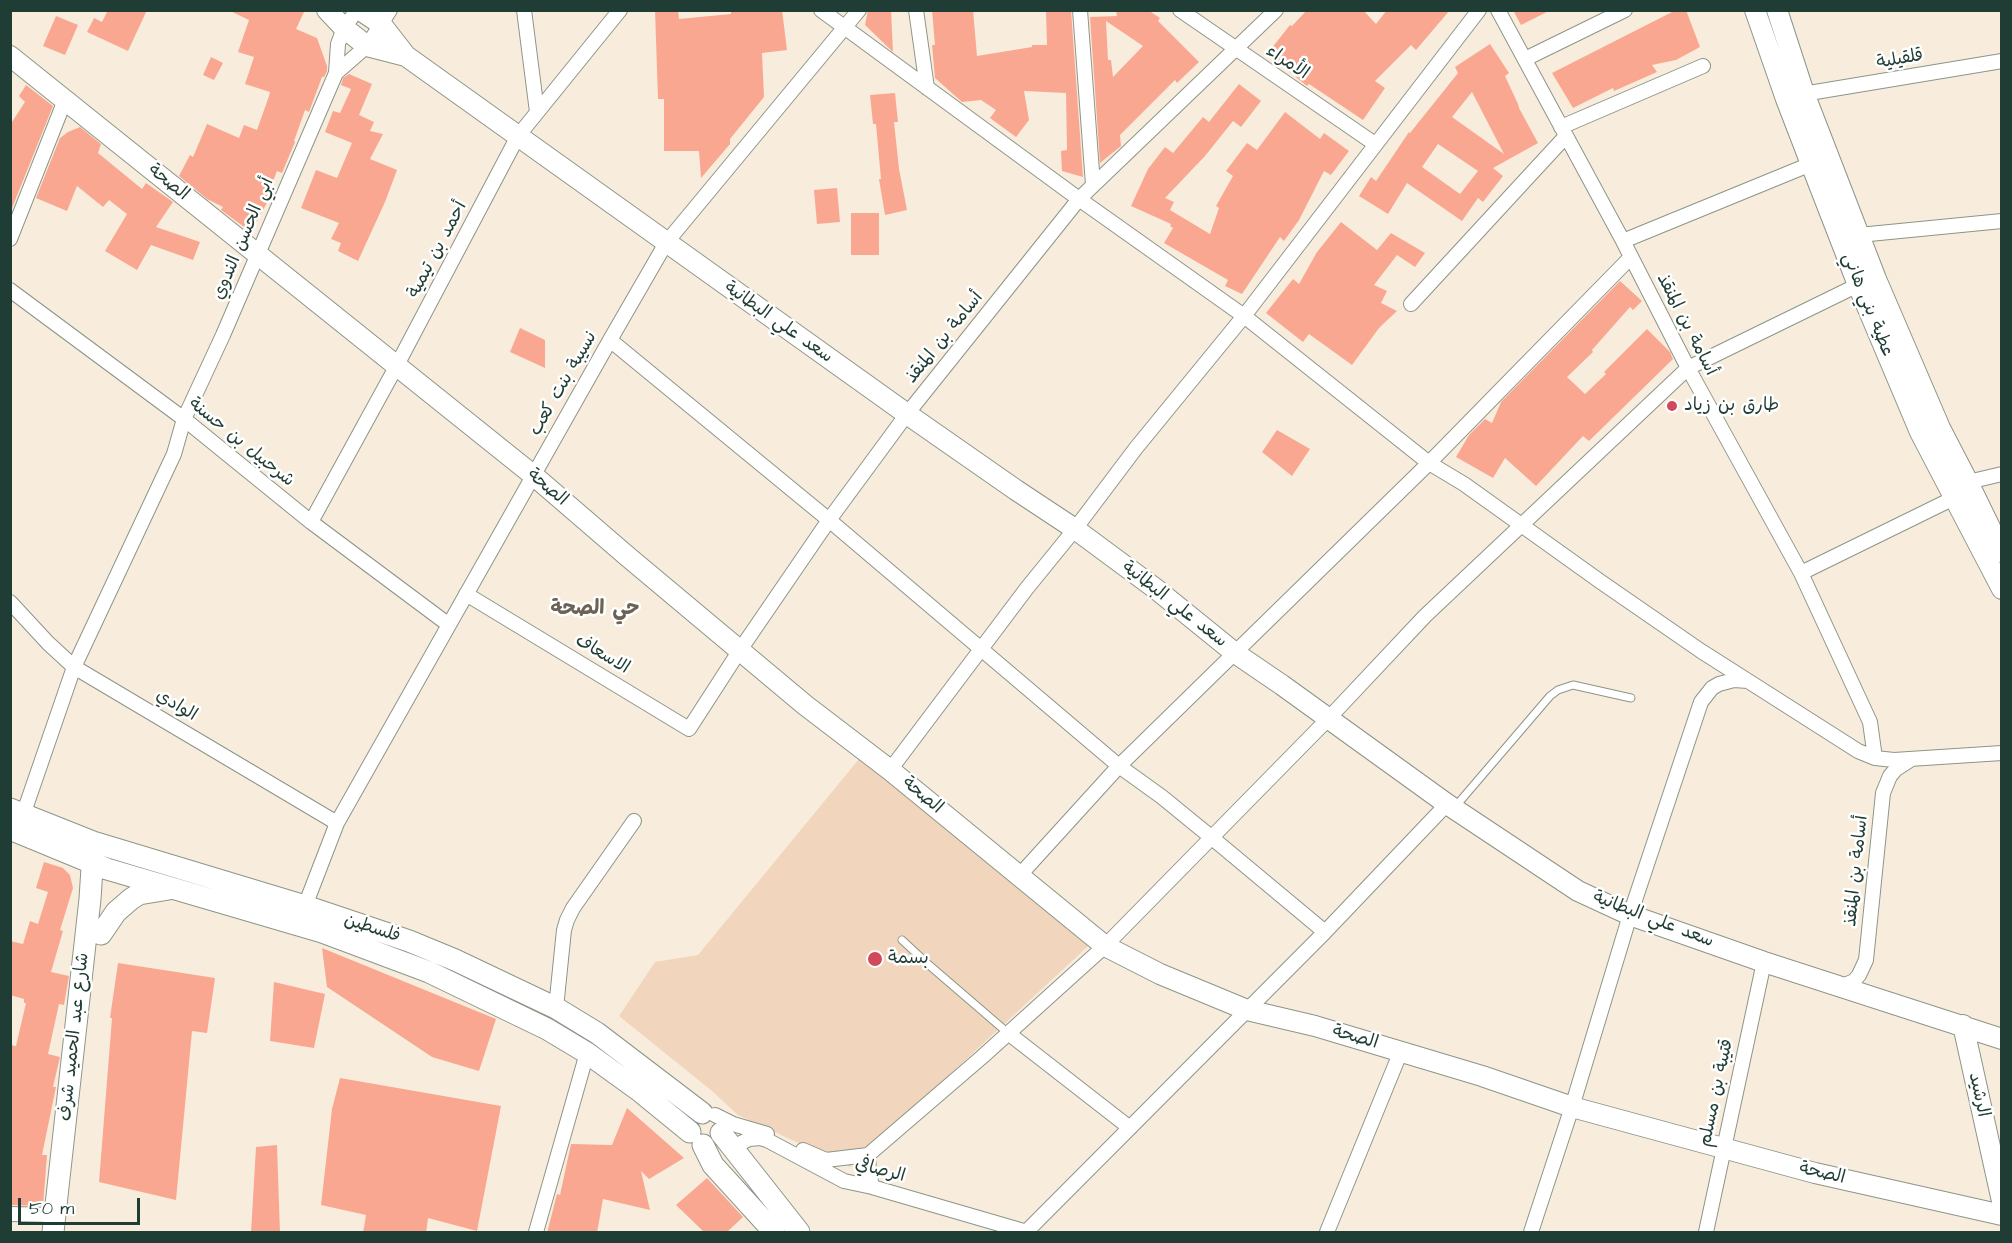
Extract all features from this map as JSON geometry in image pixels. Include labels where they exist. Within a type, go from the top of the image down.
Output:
[{"type":"main road","name":"سعد علي البطانية","points":[[327,10],[344,28],[367,46],[406,56],[907,414],[1076,529],[1156,589],[1235,653],[1450,807],[1578,891],[1630,915],[1764,962],[2001,1039]]},
{"type":"main road","name":"سعد علي البطانية","points":[[358,10],[385,17],[406,56]]},
{"type":"main road","name":"عطية بني هاني","points":[[1755,10],[1795,96],[1811,164],[1858,285],[1920,432],[2001,589]]},
{"type":"main road","points":[[1777,10],[1795,96],[1859,235],[1940,428],[2001,552]]},
{"type":"main road","name":"الصحة","points":[[10,56],[533,475],[805,705],[890,770],[1105,946],[1160,974],[1247,1010],[1316,1026],[1401,1051],[1572,1107],[1815,1173],[2001,1215]]},
{"type":"main road","name":"فلسطين","points":[[15,818],[305,906],[409,941],[556,1008],[597,1033],[713,1121],[734,1152],[799,1233]]},
{"type":"main road","name":"فلسطين","points":[[15,818],[49,847],[99,867],[322,932],[429,972],[547,1029],[587,1053],[641,1092],[696,1139],[713,1165],[774,1233]]},
{"type":"main road","name":"شارع عبد الحميد شرف","points":[[57,1227],[90,898],[99,867],[102,844]]},
{"type":"main road","points":[[49,847],[75,867],[84,881],[90,898]]},
{"type":"main road","name":"شارع عبد الحميد شرف","points":[[57,1227],[101,934],[99,867]]},
{"type":"main road","points":[[101,934],[116,912],[139,894],[174,889]]},
{"type":"main road","name":"الرشيد","points":[[1963,1025],[2001,1201]]},
{"type":"main road","points":[[692,1120],[713,1121],[715,1143],[696,1139],[692,1120]]},
{"type":"street","name":"أبي الحسن الندوي","points":[[15,818],[74,667],[174,454],[184,419],[336,73],[338,44],[344,28],[358,10]]},
{"type":"street","points":[[524,10],[537,112]]},
{"type":"street","name":"أحمد بن تيمية","points":[[311,522],[518,136],[620,10]]},
{"type":"street","points":[[821,10],[1079,200],[1244,316],[1429,463],[1464,484],[1601,582],[1858,751],[1875,758],[1894,760],[2001,753]]},
{"type":"street","name":"نسيبة بنت كعب","points":[[305,906],[336,823],[666,243],[859,10]]},
{"type":"street","points":[[916,10],[927,88]]},
{"type":"street","points":[[1080,10],[1093,185]]},
{"type":"street","name":"الأمراء","points":[[1180,10],[1375,144]]},
{"type":"street","name":"أسامة بن المنقذ","points":[[689,729],[829,520],[907,414],[1079,200],[1276,10]]},
{"type":"street","points":[[890,770],[1136,448],[1244,316],[1479,10]]},
{"type":"street","name":"أسامة بن المنقذ","points":[[1498,10],[1688,368],[1801,573],[1870,722],[1875,758]]},
{"type":"street","points":[[1525,59],[1625,10]]},
{"type":"street","name":"أبي الحسن الندوي","points":[[336,73],[367,46],[385,17]]},
{"type":"street","name":"قلقيلية","points":[[1795,96],[2001,61]]},
{"type":"street","points":[[1411,304],[1564,131],[1703,66]]},
{"type":"street","points":[[10,239],[65,99]]},
{"type":"street","points":[[1623,242],[1811,164]]},
{"type":"street","points":[[1859,235],[2001,221]]},
{"type":"street","points":[[1019,876],[1119,766],[1429,463],[1631,257]]},
{"type":"street","points":[[872,1187],[868,1171],[868,1155],[1105,946],[1328,719],[1425,616],[1688,368],[1858,285]]},
{"type":"street","name":"شرحبيل بن حسنة","points":[[10,290],[184,419],[311,522],[449,625]]},
{"type":"street","points":[[610,340],[829,520],[1119,766],[1211,837],[1325,932]]},
{"type":"street","points":[[1968,482],[2001,474]]},
{"type":"street","points":[[1801,573],[1954,498]]},
{"type":"street","name":"الاسعاف","points":[[466,594],[689,729]]},
{"type":"street","name":"الوادي","points":[[10,602],[74,667],[336,823]]},
{"type":"street","points":[[1530,1233],[1572,1107],[1630,915],[1701,702],[1712,688],[1719,684],[1734,680],[1750,682]]},
{"type":"street","name":"أسامة بن المنقذ","points":[[1840,987],[1854,981],[1866,960],[1883,794],[1896,769],[1912,759]]},
{"type":"street","points":[[1027,1232],[1450,807]]},
{"type":"street","points":[[556,1008],[567,920],[634,821]]},
{"type":"street","name":"قتيبة بن مسلم","points":[[1706,1233],[1764,962]]},
{"type":"street","points":[[1008,1033],[1130,1128]]},
{"type":"street","points":[[1327,1233],[1401,1051]]},
{"type":"street","points":[[536,1233],[587,1053]]},
{"type":"street","name":"الرصافي","points":[[713,1121],[768,1134],[826,1160],[868,1155]]},
{"type":"street","name":"الرصافي","points":[[734,1152],[739,1144],[748,1139],[760,1138],[844,1181],[1027,1232]]},
{"type":"street","points":[[10,1214],[57,1227]]},
{"type":"lane","points":[[1450,807],[1550,696],[1558,690],[1574,685],[1631,698]]},
{"type":"lane","points":[[902,940],[1008,1033]]},
{"type":"shaded area","name":"بسمة","points":[[868,748],[1098,937],[850,1167],[738,1115],[712,1091],[619,1016],[655,962],[698,955]]},
{"type":"building","points":[[108,10],[147,10],[128,51],[87,32],[94,18],[102,22]]},
{"type":"building","points":[[228,10],[305,10],[296,29],[317,38],[327,66],[327,71],[322,77],[309,112],[305,110],[282,173],[277,171],[266,200],[268,201],[251,232],[221,210],[223,207],[207,199],[179,176],[190,155],[193,157],[207,124],[239,138],[244,125],[257,130],[269,96],[270,92],[245,84],[254,57],[238,52],[249,20]]},
{"type":"building","points":[[655,10],[678,10],[679,19],[731,14],[731,10],[782,10],[787,50],[762,53],[764,97],[730,139],[730,144],[701,178],[699,151],[664,151],[664,99],[658,99]]},
{"type":"building","points":[[868,10],[891,10],[893,52],[865,25]]},
{"type":"building","points":[[932,10],[973,10],[977,56],[1032,47],[1032,45],[1047,45],[1046,10],[1071,10],[1083,177],[1062,171],[1061,151],[1067,150],[1066,93],[1024,91],[1029,120],[1016,137],[990,118],[996,110],[981,100],[962,102],[935,78]]},
{"type":"building","points":[[1116,10],[1148,10],[1160,18],[1158,21],[1199,62],[1177,83],[1175,80],[1120,135],[1121,146],[1100,163],[1090,17],[1117,16]],"holes":[[[1106,21],[1143,46],[1113,77],[1111,60],[1108,60]]]},
{"type":"building","points":[[1307,10],[1363,10],[1376,24],[1387,10],[1450,10],[1416,50],[1411,45],[1375,81],[1385,88],[1363,120],[1309,84],[1307,86],[1267,54],[1290,25],[1292,26]]},
{"type":"building","points":[[1513,10],[1551,10],[1521,25]]},
{"type":"building","points":[[1676,10],[1686,10],[1700,47],[1676,60],[1652,65],[1657,72],[1614,91],[1613,88],[1573,108],[1552,73]]},
{"type":"building","points":[[56,16],[78,25],[65,55],[43,46]]},
{"type":"building","points":[[1490,44],[1509,73],[1505,76],[1538,143],[1493,168],[1503,176],[1483,202],[1478,198],[1462,221],[1407,183],[1388,214],[1359,196],[1371,177],[1376,181],[1409,132],[1458,73],[1455,67]],"holes":[[[1472,92],[1504,154],[1452,117]],[[1438,144],[1478,171],[1460,194],[1422,167]]]},
{"type":"building","points":[[211,57],[223,63],[214,80],[203,75]]},
{"type":"building","points":[[349,74],[372,84],[359,115],[374,122],[370,131],[383,134],[370,159],[397,170],[358,261],[338,251],[341,243],[331,239],[339,223],[301,208],[316,170],[337,178],[352,143],[325,132],[333,111],[340,113],[351,89],[341,85],[343,78]]},
{"type":"building","points":[[1239,84],[1261,101],[1241,127],[1233,121],[1205,156],[1165,198],[1174,202],[1170,210],[1210,234],[1219,208],[1216,206],[1233,176],[1226,171],[1247,143],[1257,150],[1285,112],[1320,139],[1324,133],[1349,151],[1331,175],[1324,171],[1299,220],[1284,241],[1280,237],[1242,294],[1225,286],[1228,280],[1164,243],[1173,228],[1171,224],[1131,206],[1148,169],[1165,147],[1173,153],[1203,117],[1209,122]]},
{"type":"building","points":[[26,85],[53,106],[10,213],[10,125],[25,102],[19,96]]},
{"type":"building","points":[[895,93],[898,122],[894,122],[899,169],[907,210],[885,215],[879,179],[881,179],[876,124],[873,124],[870,95]]},
{"type":"building","points":[[80,127],[101,144],[98,153],[142,189],[146,183],[173,202],[156,227],[200,242],[193,260],[151,245],[137,270],[105,251],[127,214],[109,200],[103,207],[77,186],[67,211],[36,198],[60,138]]},
{"type":"building","points":[[837,188],[840,222],[817,224],[814,190]]},
{"type":"building","points":[[851,213],[879,213],[879,255],[851,255]]},
{"type":"building","points":[[1341,222],[1377,250],[1391,233],[1425,253],[1415,267],[1397,255],[1374,285],[1387,291],[1381,303],[1397,311],[1379,328],[1352,365],[1309,334],[1303,342],[1266,313],[1293,279],[1299,284],[1317,252]]},
{"type":"building","points":[[1620,281],[1642,301],[1633,310],[1630,307],[1592,350],[1593,352],[1567,377],[1585,394],[1647,329],[1670,352],[1673,359],[1589,441],[1583,436],[1536,486],[1505,458],[1493,478],[1456,457],[1469,435],[1485,419],[1492,423],[1501,402]]},
{"type":"building","points":[[520,328],[545,340],[545,368],[510,352]]},
{"type":"building","points":[[1277,430],[1310,449],[1292,476],[1262,452]]},
{"type":"building","points":[[44,862],[63,868],[70,875],[73,888],[60,930],[63,931],[51,972],[69,976],[64,1005],[59,1004],[48,1054],[60,1057],[42,1155],[47,1155],[43,1206],[10,1205],[10,1045],[16,1046],[26,1003],[24,999],[10,995],[10,941],[23,944],[30,921],[38,924],[48,892],[36,888]]},
{"type":"building","points":[[322,948],[496,1019],[479,1071],[432,1057],[327,987]]},
{"type":"building","points":[[118,963],[215,978],[207,1033],[192,1031],[176,1200],[99,1182],[112,1018],[110,1018]]},
{"type":"building","points":[[274,982],[325,994],[314,1048],[270,1041]]},
{"type":"building","points":[[340,1078],[501,1106],[477,1231],[428,1218],[426,1233],[363,1233],[366,1215],[321,1205],[332,1109]]},
{"type":"building","points":[[627,1108],[684,1158],[649,1179],[641,1171],[650,1210],[603,1199],[597,1233],[547,1233],[557,1194],[560,1195],[571,1144],[612,1145]]},
{"type":"building","points":[[277,1145],[280,1233],[251,1233],[256,1147]]},
{"type":"building","points":[[707,1178],[743,1217],[726,1233],[705,1233],[676,1205]]},
{"type":"place","name":"طارق بن زياد","points":[[1672,406]]},
{"type":"place","name":"بسمة","points":[[875,959]]},
{"type":"district","name":"حي الصحة","points":[[595,610]]}]
